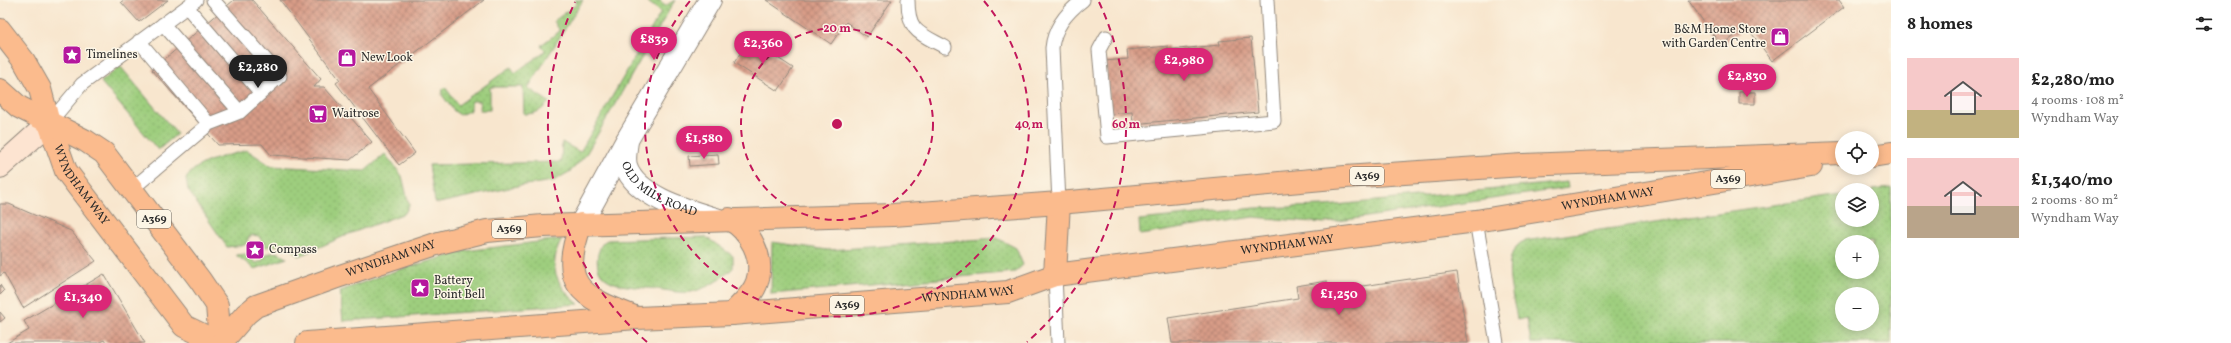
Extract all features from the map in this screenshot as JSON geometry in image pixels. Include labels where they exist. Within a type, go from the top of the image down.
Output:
[{"type":"main road","name":"WYNDHAM WAY","points":[[0,30],[24,61],[40,89],[49,123],[66,171],[184,326],[220,343]]},
{"type":"main road","name":"WYNDHAM WAY","points":[[0,90],[18,107],[86,141],[104,153],[217,305],[220,343]]},
{"type":"main road","points":[[1879,152],[1891,152]]},
{"type":"main road","points":[[1879,155],[1891,152]]},
{"type":"main road","name":"WYNDHAM WAY","points":[[220,343],[246,314],[256,306],[401,255],[487,231],[581,224],[893,215],[1059,203],[1345,177],[1507,166],[1835,153]]},
{"type":"main road","name":"WYNDHAM WAY","points":[[307,343],[637,318],[732,314],[1008,292],[1055,275],[1476,221],[1835,162]]},
{"type":"main road","points":[[1055,275],[1059,203]]},
{"type":"main road","points":[[724,220],[745,229],[750,236],[756,252],[758,268],[757,282],[751,295],[732,314]]},
{"type":"main road","name":"WYNDHAM WAY","points":[[581,224],[575,240],[571,266],[573,279],[580,288],[601,304],[637,318]]},
{"type":"street","name":"OLD MILL ROAD","points":[[581,224],[627,140],[710,0]]},
{"type":"street","points":[[0,167],[49,123]]},
{"type":"street","name":"OLD MILL ROAD","points":[[627,140],[625,164],[630,175],[639,184],[676,206],[724,220]]},
{"type":"lane","points":[[132,189],[209,124],[240,112],[280,76],[214,0]]},
{"type":"lane","points":[[908,0],[911,25],[921,34],[945,47]]},
{"type":"lane","points":[[1059,203],[1053,43],[1061,23],[1083,0]]},
{"type":"lane","points":[[1106,37],[1099,50],[1107,137],[1274,121],[1267,0]]},
{"type":"lane","points":[[49,123],[82,84],[191,3],[261,93]]},
{"type":"lane","points":[[163,24],[240,112]]},
{"type":"lane","points":[[139,41],[209,124]]},
{"type":"lane","points":[[1476,221],[1498,343]]},
{"type":"lane","points":[[1055,275],[1058,343]]},
{"type":"green space","points":[[575,0],[583,0],[528,88],[549,102],[543,108],[535,113],[524,114],[523,87],[490,87],[490,110],[480,110],[480,101],[471,101],[471,110],[460,115],[454,111],[442,95],[445,87],[458,105],[511,67],[515,73],[545,51],[541,45],[560,31],[554,21],[577,4]]},
{"type":"green space","points":[[645,0],[660,0],[665,6],[675,0],[585,156],[571,171],[553,181],[518,186],[439,203],[435,202],[429,165],[561,162],[562,142],[580,152],[661,12]]},
{"type":"green space","points":[[120,66],[177,134],[158,150],[101,82]]},
{"type":"green space","points":[[247,150],[271,166],[365,171],[385,154],[402,176],[409,205],[405,213],[349,234],[299,256],[288,247],[276,245],[265,247],[259,236],[253,235],[249,237],[245,245],[227,247],[188,190],[186,179],[197,167],[205,163]]},
{"type":"green space","points":[[1567,182],[1568,188],[1325,223],[1253,217],[1140,235],[1139,220],[1255,208],[1326,206]]},
{"type":"green space","points":[[1891,188],[1891,343],[1531,343],[1527,318],[1517,320],[1510,276],[1512,255],[1516,247],[1524,241],[1835,196],[1835,227],[1879,227],[1879,189]]},
{"type":"green space","points":[[706,237],[733,256],[733,268],[714,283],[691,292],[678,292],[616,284],[601,274],[598,265],[598,254],[600,247],[608,240]]},
{"type":"green space","points":[[997,238],[1016,248],[1023,265],[1015,272],[771,294],[772,242],[828,250]]},
{"type":"green space","points":[[562,239],[557,249],[555,258],[556,275],[565,290],[579,304],[343,321],[340,291],[395,271],[465,251]]},
{"type":"green space","points":[[277,252],[287,258],[255,269],[236,255],[246,254],[256,263],[262,261],[266,254]]},
{"type":"building","points":[[124,0],[168,0],[139,22],[121,2]]},
{"type":"building","points":[[234,0],[252,0],[321,79],[314,87],[324,87],[372,142],[350,160],[271,155],[262,144],[218,145],[152,70]]},
{"type":"building","points":[[280,0],[484,0],[368,89],[415,153],[399,165],[336,83],[340,80]]},
{"type":"building","points":[[766,0],[892,0],[867,37],[846,22],[831,44]]},
{"type":"building","name":"B&M Home Store with Garden Centre","points":[[1688,0],[1839,0],[1844,7],[1772,61],[1747,27],[1721,46]]},
{"type":"building","points":[[1251,38],[1258,112],[1133,124],[1132,112],[1111,114],[1105,61],[1128,59],[1127,50],[1168,46],[1168,50],[1220,45],[1219,41]]},
{"type":"building","points":[[749,39],[793,68],[778,91],[734,63]]},
{"type":"building","points":[[1739,92],[1755,92],[1755,104],[1739,104]]},
{"type":"building","points":[[718,154],[719,164],[690,166],[689,156]]},
{"type":"building","points":[[0,204],[9,204],[71,231],[96,261],[23,308],[4,273],[0,276]]},
{"type":"building","points":[[1457,272],[1468,343],[1172,343],[1168,318],[1298,298],[1296,286],[1327,281],[1329,291]]},
{"type":"building","points":[[104,274],[145,343],[106,343],[104,340],[98,343],[7,343],[29,330],[24,321]]},
{"type":"building","points":[[0,285],[4,291],[0,295]]},
{"type":"building","points":[[0,312],[5,318],[0,322]]},
{"type":"place","name":"B&M Home Store with Garden Centre","points":[[1780,37]]},
{"type":"place","name":"Timelines","points":[[72,55]]},
{"type":"place","name":"New Look","points":[[347,58]]},
{"type":"place","name":"Waitrose","points":[[318,114]]},
{"type":"place","name":"Compass","points":[[255,250]]},
{"type":"place","name":"Battery Point Bell","points":[[420,288]]}]
